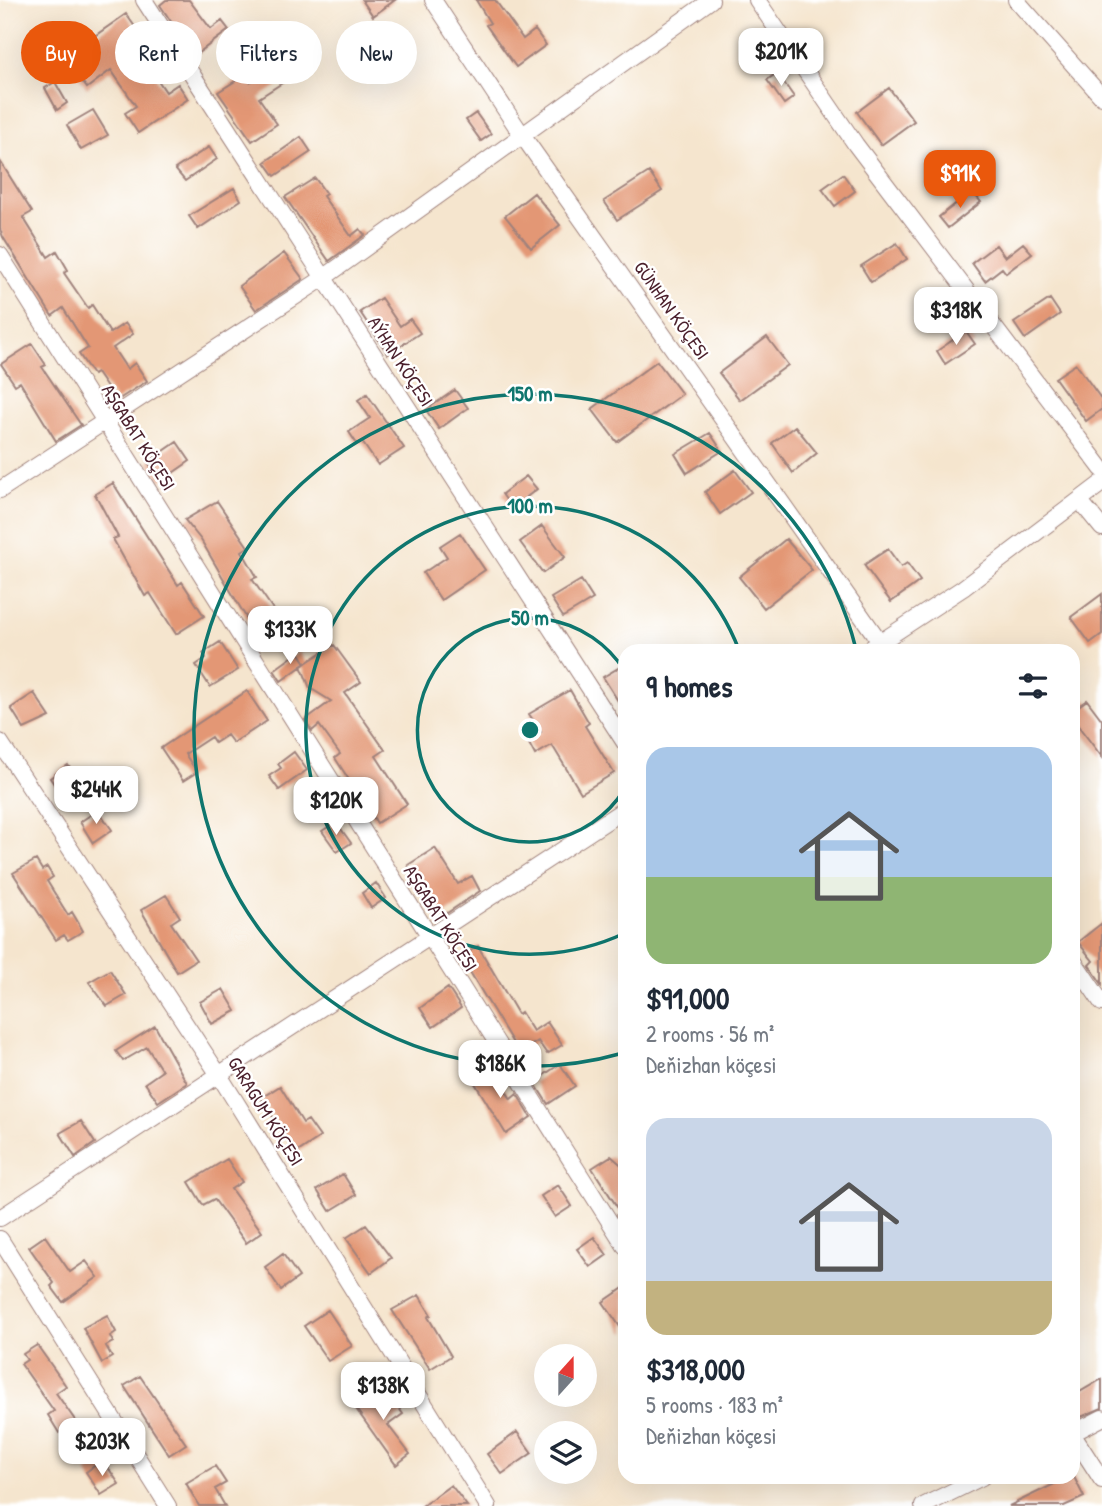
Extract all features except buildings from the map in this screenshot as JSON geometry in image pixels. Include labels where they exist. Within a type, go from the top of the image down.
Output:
[{"type":"street","name":"AÝHAN KÖÇESI","points":[[144,0],[322,279],[618,732]]},
{"type":"street","name":"GÜNHAN KÖÇESI","points":[[433,0],[522,135],[871,644]]},
{"type":"street","points":[[0,490],[322,279],[711,0]]},
{"type":"street","points":[[757,0],[856,145],[1102,469]]},
{"type":"street","points":[[1016,0],[1102,97]]},
{"type":"street","name":"AŞGABAT KÖÇESI","points":[[0,254],[428,938],[618,1235]]},
{"type":"street","points":[[878,644],[963,588],[1102,483]]},
{"type":"street","points":[[1080,501],[1102,528]]},
{"type":"street","name":"GARAGUM KÖÇESI","points":[[0,742],[219,1075],[488,1506]]},
{"type":"street","points":[[0,1218],[618,814]]},
{"type":"street","points":[[1080,970],[1102,1003]]},
{"type":"street","points":[[0,1239],[168,1506]]},
{"type":"street","points":[[1080,1430],[1102,1418]]},
{"type":"street","points":[[1080,1445],[1102,1480]]},
{"type":"street","points":[[923,1506],[968,1484]]}]
